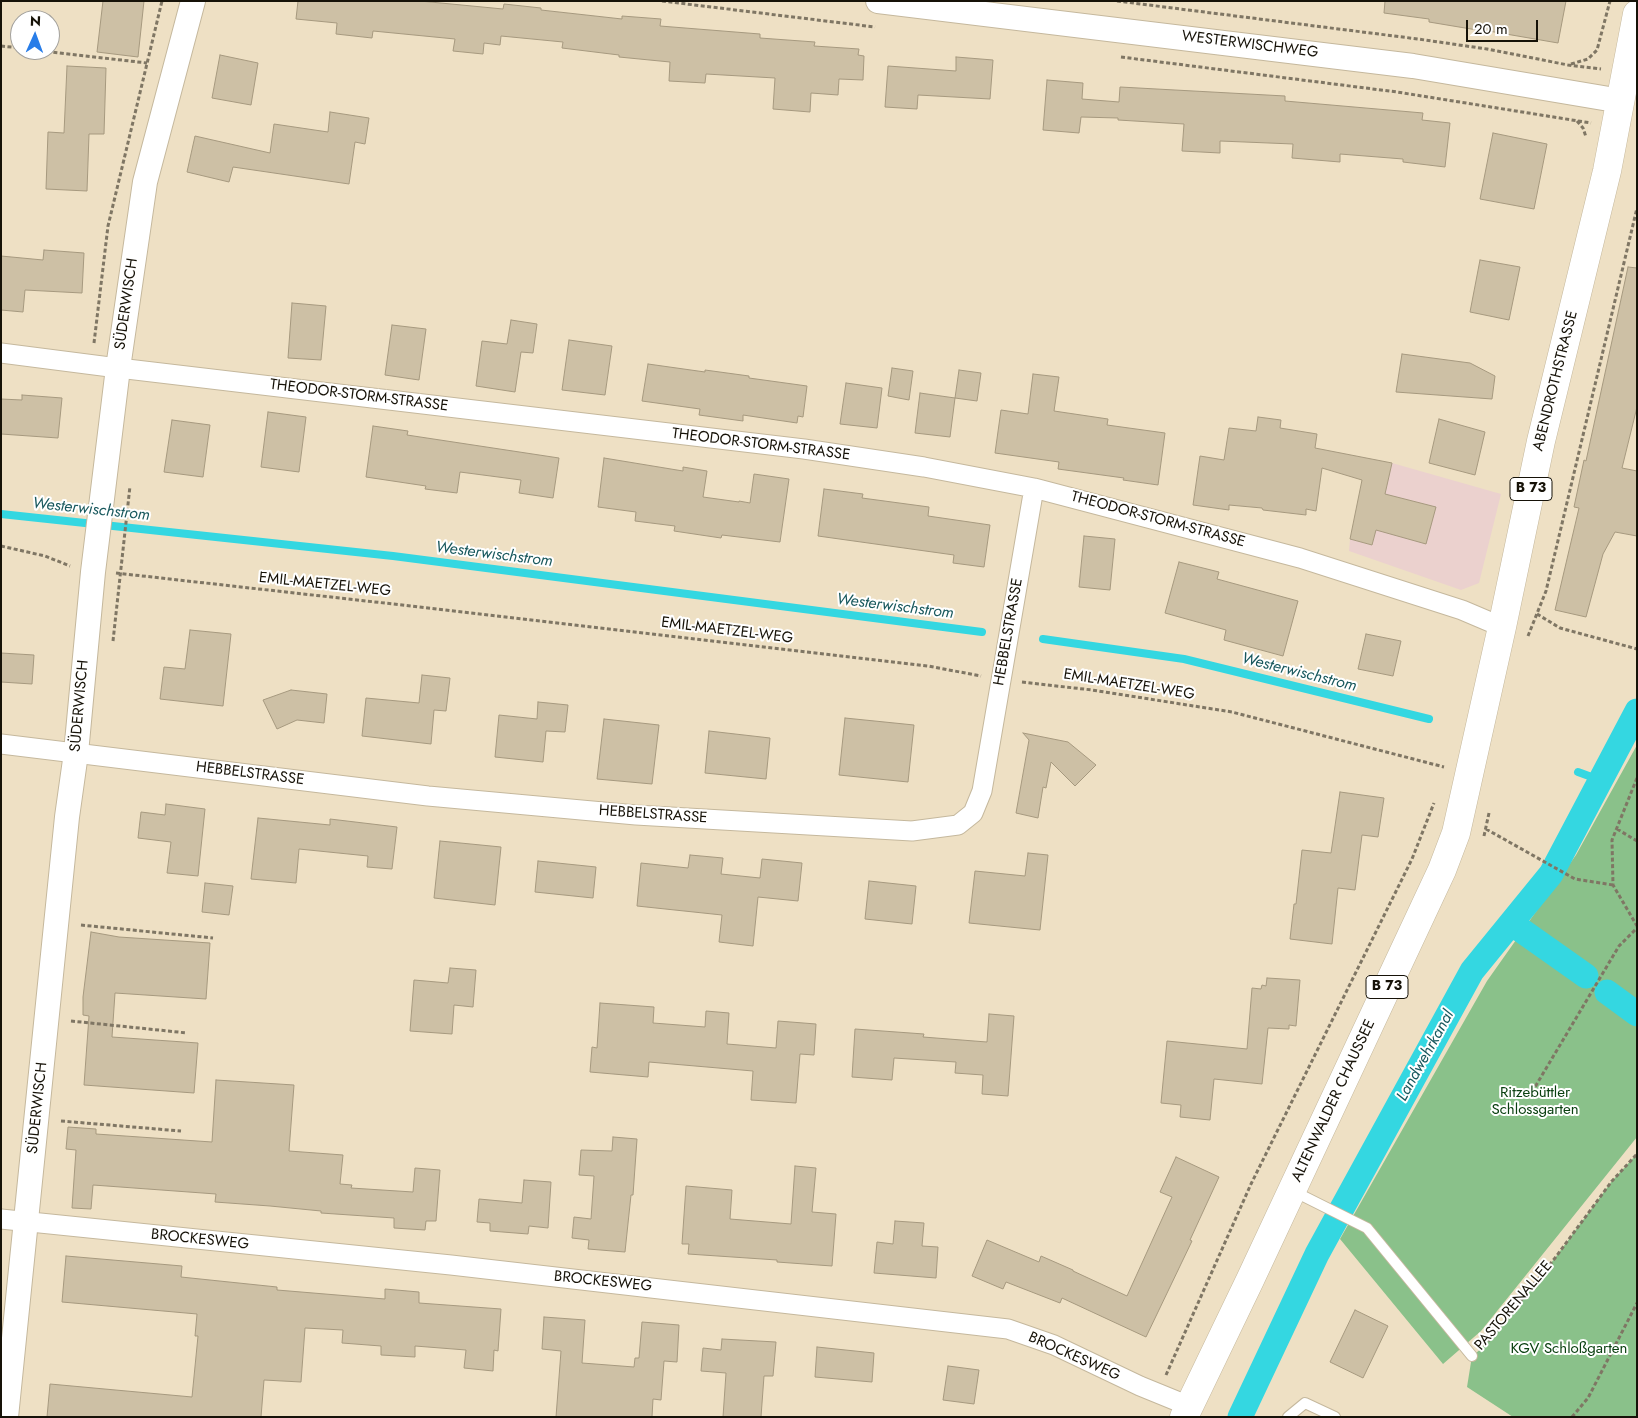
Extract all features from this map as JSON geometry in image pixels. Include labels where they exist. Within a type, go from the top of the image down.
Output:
[{"type":"main road","name":"ABENDROTHSTRASSE","points":[[1453,774],[1502,627],[1541,441],[1607,171],[1629,102],[1637,14]]},
{"type":"main road","name":"ALTENWALDER CHAUSSEE","points":[[1186,1412],[1442,870],[1456,833],[1453,774]]},
{"type":"street","name":"SÜDERWISCH","points":[[6,1417],[67,817],[76,753],[96,541],[118,368],[145,182],[193,1]]},
{"type":"street","name":"WESTERWISCHWEG","points":[[878,1],[1413,66],[1629,102]]},
{"type":"street","name":"THEODOR-STORM-STRASSE","points":[[1,353],[804,449],[924,467],[1034,488],[1300,558],[1462,610],[1502,627]]},
{"type":"street","name":"HEBBELSTRASSE","points":[[1,744],[428,796],[636,815],[912,831],[958,825],[973,813],[982,791],[1034,488]]},
{"type":"street","name":"BROCKESWEG","points":[[1,1220],[452,1265],[1008,1329],[1054,1344],[1158,1394],[1186,1412]]},
{"type":"lane","name":"PASTORENALLEE","points":[[1292,1190],[1367,1228],[1472,1356]]},
{"type":"lane","points":[[1288,1417],[1305,1403],[1335,1417]]},
{"type":"path","points":[[662,1],[884,28]]},
{"type":"path","points":[[1117,1],[1418,38],[1568,65],[1588,60],[1598,50],[1610,1]]},
{"type":"path","points":[[60,53],[147,63]]},
{"type":"path","points":[[1117,56],[1397,92],[1576,121],[1583,128],[1587,140]]},
{"type":"path","points":[[1525,644],[1546,592],[1637,208]]},
{"type":"path","points":[[124,538],[127,515]]},
{"type":"path","name":"EMIL-MAETZEL-WEG","points":[[1,546],[45,556],[71,567],[93,572],[411,606],[928,666],[1000,679],[1092,690],[1232,712],[1453,774]]},
{"type":"path","points":[[1537,614],[1560,628],[1637,649]]},
{"type":"path","points":[[1532,1092],[1619,946],[1637,927],[1613,885],[1612,840],[1637,778]]},
{"type":"path","points":[[1158,1394],[1251,1184],[1412,859],[1436,799]]},
{"type":"path","points":[[1490,810],[1486,829],[1575,880],[1613,885]]},
{"type":"path","points":[[1617,829],[1637,841]]},
{"type":"path","points":[[80,925],[213,938]]},
{"type":"path","points":[[70,1021],[187,1033]]},
{"type":"path","points":[[60,1121],[181,1132]]},
{"type":"path","name":"PASTORENALLEE","points":[[1472,1356],[1481,1349],[1612,1182],[1637,1154]]},
{"type":"path","points":[[1572,1417],[1588,1398],[1637,1303]]},
{"type":"shaded area","points":[[1392,463],[1501,494],[1479,583],[1461,590],[1349,551],[1350,539],[1372,545]]},
{"type":"green space","name":"Ritzebüttler Schlossgarten","points":[[1637,745],[1637,1137],[1481,1331],[1443,1364],[1340,1239],[1487,981],[1576,855]]},
{"type":"green space","name":"KGV Schloßgarten","points":[[1637,1154],[1637,1417],[1513,1417],[1467,1387],[1472,1356],[1481,1349],[1555,1258],[1612,1181]]},
{"type":"building","points":[[103,1],[144,1],[138,57],[97,52]]},
{"type":"building","points":[[298,1],[420,1],[503,9],[504,4],[622,19],[622,16],[661,19],[660,26],[760,34],[760,38],[815,42],[814,46],[859,49],[858,55],[864,56],[863,80],[839,79],[838,95],[811,93],[810,112],[773,109],[775,78],[706,74],[705,83],[669,81],[670,62],[619,57],[619,55],[562,48],[563,42],[501,36],[500,45],[484,43],[483,54],[453,51],[455,39],[373,31],[372,38],[336,34],[337,23],[296,19]]},
{"type":"building","points":[[1385,1],[1566,1],[1558,43],[1429,22],[1429,19],[1384,13]]},
{"type":"building","points":[[220,55],[258,63],[251,105],[212,98]]},
{"type":"building","points":[[956,57],[993,60],[990,99],[918,95],[917,109],[885,107],[888,66],[956,71]]},
{"type":"building","points":[[67,66],[106,68],[104,134],[89,134],[87,191],[46,189],[48,132],[64,133]]},
{"type":"building","points":[[1047,80],[1083,83],[1082,99],[1119,102],[1120,87],[1285,96],[1285,101],[1423,113],[1422,120],[1450,123],[1445,167],[1403,162],[1403,159],[1340,154],[1340,162],[1292,158],[1293,144],[1220,141],[1220,153],[1182,151],[1184,124],[1118,120],[1118,118],[1081,117],[1079,133],[1043,130]]},
{"type":"building","points":[[330,112],[369,118],[365,144],[355,142],[349,184],[233,167],[229,182],[187,172],[195,136],[270,153],[274,124],[328,132]]},
{"type":"building","points":[[1493,133],[1547,144],[1534,209],[1480,199]]},
{"type":"building","points":[[44,250],[84,253],[82,293],[25,290],[23,312],[1,310],[1,256],[43,260]]},
{"type":"building","points":[[1480,260],[1520,267],[1509,320],[1470,312]]},
{"type":"building","points":[[1628,267],[1637,268],[1637,407],[1622,468],[1637,471],[1637,536],[1615,532],[1603,554],[1586,617],[1555,610],[1579,508],[1574,507],[1584,460],[1586,461]]},
{"type":"building","points":[[292,303],[326,306],[321,360],[288,358]]},
{"type":"building","points":[[511,320],[537,324],[533,353],[521,352],[515,392],[476,386],[482,341],[507,344]]},
{"type":"building","points":[[392,325],[426,329],[419,380],[385,375]]},
{"type":"building","points":[[569,340],[612,346],[605,395],[562,390]]},
{"type":"building","points":[[1402,354],[1470,363],[1495,376],[1492,399],[1396,392]]},
{"type":"building","points":[[648,364],[749,376],[749,378],[807,386],[803,417],[798,416],[797,423],[743,415],[743,421],[699,415],[700,409],[642,401]]},
{"type":"building","points":[[892,368],[913,371],[909,400],[888,396]]},
{"type":"building","points":[[959,370],[981,373],[977,401],[955,398]]},
{"type":"building","points":[[1033,374],[1059,377],[1054,411],[1108,419],[1107,425],[1165,433],[1158,485],[1123,480],[1124,478],[1058,469],[1059,462],[995,453],[1001,410],[1028,414]]},
{"type":"building","points":[[846,383],[882,388],[877,428],[840,424]]},
{"type":"building","points":[[920,393],[955,398],[950,437],[915,433]]},
{"type":"building","points":[[22,395],[62,398],[58,438],[1,434],[1,399],[22,400]]},
{"type":"building","points":[[268,412],[306,417],[299,472],[261,467]]},
{"type":"building","points":[[1258,417],[1281,420],[1280,428],[1317,434],[1315,448],[1392,463],[1385,494],[1436,507],[1426,544],[1376,530],[1372,545],[1350,539],[1362,480],[1322,468],[1316,511],[1306,509],[1306,515],[1229,505],[1229,510],[1193,505],[1200,456],[1224,460],[1229,428],[1256,431]]},
{"type":"building","points":[[1439,419],[1485,432],[1475,475],[1429,463]]},
{"type":"building","points":[[172,420],[210,425],[203,477],[164,472]]},
{"type":"building","points":[[373,426],[408,431],[407,435],[559,458],[553,498],[519,493],[521,480],[460,472],[457,493],[425,489],[426,486],[366,477]]},
{"type":"building","points":[[604,458],[683,471],[683,467],[707,471],[703,497],[739,502],[750,503],[754,474],[789,479],[780,542],[722,535],[721,538],[674,531],[675,526],[635,521],[636,512],[598,507]]},
{"type":"building","points":[[824,489],[863,494],[862,498],[929,507],[928,516],[990,525],[984,567],[953,563],[954,555],[818,536]]},
{"type":"building","points":[[1084,536],[1115,539],[1110,590],[1079,587]]},
{"type":"building","points":[[1179,562],[1219,572],[1217,579],[1298,601],[1283,656],[1224,640],[1226,630],[1165,613]]},
{"type":"building","points":[[190,630],[231,634],[223,706],[160,699],[164,667],[185,669]]},
{"type":"building","points":[[1366,634],[1401,641],[1393,676],[1358,669]]},
{"type":"building","points":[[1,653],[34,655],[32,684],[1,682]]},
{"type":"building","points":[[422,675],[450,678],[446,711],[434,710],[431,744],[362,736],[366,698],[419,703]]},
{"type":"building","points":[[291,690],[327,694],[324,723],[297,720],[277,729],[263,700]]},
{"type":"building","points":[[538,702],[568,705],[565,732],[546,731],[543,762],[495,757],[499,715],[537,719]]},
{"type":"building","points":[[845,718],[914,725],[908,782],[839,775]]},
{"type":"building","points":[[604,719],[659,725],[652,784],[597,779]]},
{"type":"building","points":[[709,731],[770,738],[766,779],[705,773]]},
{"type":"building","points":[[1023,733],[1068,742],[1096,765],[1075,786],[1051,762],[1046,788],[1043,787],[1038,818],[1016,813],[1029,740]]},
{"type":"building","points":[[1340,792],[1384,798],[1378,837],[1362,835],[1355,890],[1338,888],[1332,944],[1290,939],[1302,850],[1331,853]]},
{"type":"building","points":[[166,804],[205,809],[198,876],[167,873],[171,842],[138,838],[141,812],[165,815]]},
{"type":"building","points":[[258,818],[330,825],[330,819],[397,827],[392,869],[367,867],[368,856],[299,849],[296,883],[251,879]]},
{"type":"building","points":[[440,841],[501,847],[495,905],[434,898]]},
{"type":"building","points":[[1028,853],[1048,855],[1040,930],[969,923],[975,871],[1025,876]]},
{"type":"building","points":[[690,855],[723,858],[721,874],[760,878],[762,859],[802,863],[798,901],[758,897],[753,946],[719,942],[722,915],[637,906],[641,863],[688,868]]},
{"type":"building","points":[[538,861],[596,867],[593,898],[535,892]]},
{"type":"building","points":[[869,881],[916,886],[912,924],[865,919]]},
{"type":"building","points":[[205,883],[233,886],[229,915],[202,912]]},
{"type":"building","points":[[91,932],[119,937],[210,943],[206,999],[115,993],[112,1037],[198,1043],[194,1093],[84,1085],[89,1016],[83,1015],[83,997]]},
{"type":"building","points":[[450,968],[476,970],[473,1007],[454,1005],[452,1034],[410,1031],[414,980],[448,983]]},
{"type":"building","points":[[1267,978],[1300,980],[1296,1026],[1289,1025],[1289,1029],[1268,1028],[1262,1084],[1214,1079],[1210,1120],[1180,1117],[1181,1105],[1161,1103],[1167,1041],[1247,1049],[1252,988],[1261,989],[1262,985],[1266,986]]},
{"type":"building","points":[[600,1003],[654,1007],[653,1023],[705,1027],[706,1011],[729,1013],[727,1044],[776,1048],[778,1021],[816,1024],[814,1055],[800,1054],[796,1103],[751,1100],[753,1071],[649,1062],[648,1077],[590,1072],[592,1047],[597,1048]]},
{"type":"building","points":[[989,1014],[1014,1016],[1008,1096],[982,1094],[983,1075],[955,1073],[956,1062],[894,1058],[892,1080],[852,1077],[855,1029],[924,1034],[923,1037],[987,1042]]},
{"type":"building","points":[[216,1080],[294,1085],[289,1151],[343,1155],[340,1184],[352,1185],[351,1188],[413,1192],[415,1168],[440,1170],[436,1221],[426,1221],[425,1230],[394,1228],[394,1218],[321,1213],[321,1211],[215,1202],[216,1194],[93,1185],[91,1209],[72,1208],[76,1150],[66,1149],[68,1127],[96,1129],[96,1134],[212,1142]]},
{"type":"building","points":[[613,1137],[637,1139],[633,1195],[631,1195],[625,1252],[588,1249],[589,1240],[572,1238],[574,1217],[591,1219],[594,1176],[579,1175],[581,1150],[612,1151]]},
{"type":"building","points":[[1176,1157],[1219,1177],[1190,1240],[1192,1241],[1146,1337],[1062,1298],[1060,1303],[1006,1282],[1003,1289],[972,1276],[987,1240],[1039,1262],[1041,1256],[1127,1296],[1172,1197],[1160,1192]]},
{"type":"building","points":[[795,1166],[816,1168],[812,1212],[836,1214],[832,1266],[688,1254],[689,1244],[682,1244],[686,1186],[732,1190],[730,1219],[791,1224]]},
{"type":"building","points":[[524,1180],[551,1182],[548,1228],[529,1226],[528,1234],[490,1231],[490,1223],[477,1222],[479,1199],[522,1203]]},
{"type":"building","points":[[895,1221],[924,1223],[922,1246],[938,1247],[936,1278],[874,1273],[877,1242],[893,1244]]},
{"type":"building","points":[[66,1256],[182,1266],[181,1277],[277,1287],[277,1290],[385,1299],[385,1289],[419,1292],[419,1303],[501,1309],[498,1351],[494,1350],[493,1371],[464,1368],[466,1350],[415,1346],[415,1357],[381,1355],[381,1346],[342,1343],[343,1330],[305,1328],[301,1382],[264,1380],[261,1417],[47,1417],[50,1384],[192,1397],[198,1336],[195,1336],[197,1314],[62,1302]]},
{"type":"building","points":[[1355,1310],[1388,1326],[1363,1378],[1330,1362]]},
{"type":"building","points":[[544,1317],[585,1320],[582,1363],[634,1367],[635,1358],[639,1358],[642,1322],[679,1325],[677,1362],[664,1361],[661,1400],[653,1399],[652,1417],[556,1417],[561,1351],[542,1349]]},
{"type":"building","points":[[722,1339],[776,1342],[773,1376],[764,1376],[761,1417],[723,1417],[726,1373],[701,1371],[703,1348],[721,1350]]},
{"type":"building","points":[[817,1347],[874,1353],[872,1382],[815,1377]]},
{"type":"building","points":[[948,1366],[979,1370],[974,1404],[943,1400]]},
{"type":"waterway","name":"Westerwischstrom","points":[[1,514],[393,556],[982,632]]},
{"type":"waterway","name":"Westerwischstrom","points":[[1043,639],[1184,659],[1429,719]]},
{"type":"waterway","name":"Landwehrkanal","points":[[1240,1417],[1317,1254],[1472,971],[1551,874],[1637,711]]},
{"type":"waterway","name":"Westerwischstrom","points":[[1578,772],[1600,780]]},
{"type":"waterway","points":[[1511,923],[1586,976]]},
{"type":"waterway","points":[[1607,992],[1637,1014]]}]
